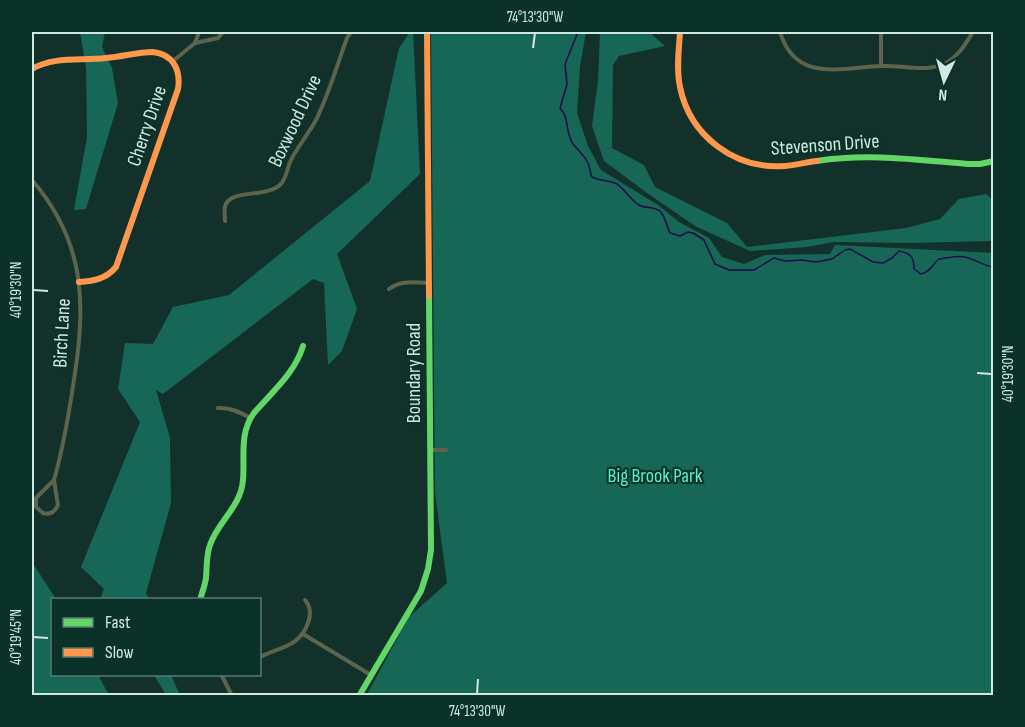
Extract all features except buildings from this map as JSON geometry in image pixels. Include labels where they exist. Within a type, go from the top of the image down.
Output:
[{"type":"street","points":[[195,43],[199,32]]},
{"type":"street","points":[[173,61],[195,43],[218,38],[223,32]]},
{"type":"street","name":"Boxwood Drive","points":[[225,221],[225,207],[230,199],[235,196],[268,192],[285,178],[292,158],[319,114],[346,38],[351,32]]},
{"type":"street","name":"Boundary Road","points":[[359,696],[421,591],[431,550],[427,32]]},
{"type":"street","name":"Stevenson Drive","points":[[680,32],[679,75],[686,107],[704,135],[720,149],[739,159],[772,166],[855,156],[968,164],[993,161]]},
{"type":"street","points":[[780,32],[785,45],[802,62],[813,67],[831,70],[880,66],[924,69],[940,65],[958,54],[973,32]]},
{"type":"street","points":[[880,66],[881,32]]},
{"type":"street","name":"Cherry Drive","points":[[32,69],[55,60],[102,59],[149,52],[162,54],[173,61],[179,77],[178,89],[116,267],[108,275],[95,280],[79,282]]},
{"type":"street","name":"Birch Lane","points":[[32,180],[55,211],[65,230],[75,258],[79,282],[77,366],[65,438],[54,480],[58,505],[51,513],[43,513],[36,507],[36,498],[54,480]]},
{"type":"street","points":[[389,289],[402,283],[430,283]]},
{"type":"street","points":[[200,598],[211,541],[236,504],[242,490],[245,430],[250,418],[296,364],[303,346]]},
{"type":"street","points":[[218,408],[234,410],[250,418]]},
{"type":"street","points":[[431,450],[446,450]]},
{"type":"street","points":[[261,656],[285,648],[303,634],[310,620],[309,604],[305,600]]},
{"type":"street","points":[[303,634],[371,675]]},
{"type":"street","points":[[222,676],[232,696]]},
{"type":"green space","points":[[80,32],[105,32],[102,47],[112,68],[118,103],[86,209],[74,210],[87,137],[86,68]]},
{"type":"green space","points":[[410,32],[413,32],[420,174],[337,254],[357,309],[342,351],[328,365],[324,283],[313,279],[163,394],[156,390],[170,438],[171,503],[146,593],[148,598],[100,598],[104,589],[81,567],[140,422],[118,389],[125,343],[153,344],[173,307],[229,295],[370,181],[399,48]]},
{"type":"green space","name":"Big Brook Park","points":[[431,32],[586,32],[580,66],[577,113],[588,146],[601,170],[658,205],[679,222],[709,238],[722,257],[744,264],[765,255],[830,254],[835,245],[993,253],[993,695],[366,696],[409,617],[447,583],[435,493]]},
{"type":"green space","points":[[600,32],[649,32],[665,46],[619,56],[613,65],[612,148],[644,165],[655,187],[727,223],[747,247],[906,228],[940,219],[959,199],[986,194],[993,200],[993,241],[834,242],[806,247],[750,251],[695,226],[604,161],[592,126],[598,81]]},
{"type":"green space","points":[[32,562],[55,598],[51,598],[51,676],[100,676],[109,695],[32,695]]},
{"type":"green space","points":[[155,676],[171,676],[180,695],[166,695]]},
{"type":"waterway","points":[[578,32],[565,64],[567,84],[560,108],[573,144],[589,165],[592,177],[618,184],[639,205],[659,210],[670,233],[680,236],[688,232],[693,233],[704,240],[715,264],[729,270],[754,270],[774,258],[785,261],[816,262],[832,259],[850,249],[873,262],[883,263],[899,251],[906,253],[911,256],[914,269],[921,274],[929,270],[939,259],[955,256],[962,256],[994,267]]},
{"type":"traffic: fast","points":[[817,161],[874,157],[968,164],[994,161]]},
{"type":"traffic: fast","points":[[359,696],[421,591],[428,569],[431,550],[429,296]]},
{"type":"traffic: fast","points":[[201,598],[206,581],[210,545],[241,490],[244,437],[249,421],[289,374],[303,346]]},
{"type":"traffic: slow","points":[[427,32],[429,296]]},
{"type":"traffic: slow","points":[[680,32],[678,66],[680,87],[685,105],[704,135],[732,156],[749,162],[767,166],[785,166],[817,161]]},
{"type":"traffic: slow","points":[[32,69],[49,62],[153,52],[166,56],[177,69],[178,89],[116,267],[99,279],[79,282]]}]
